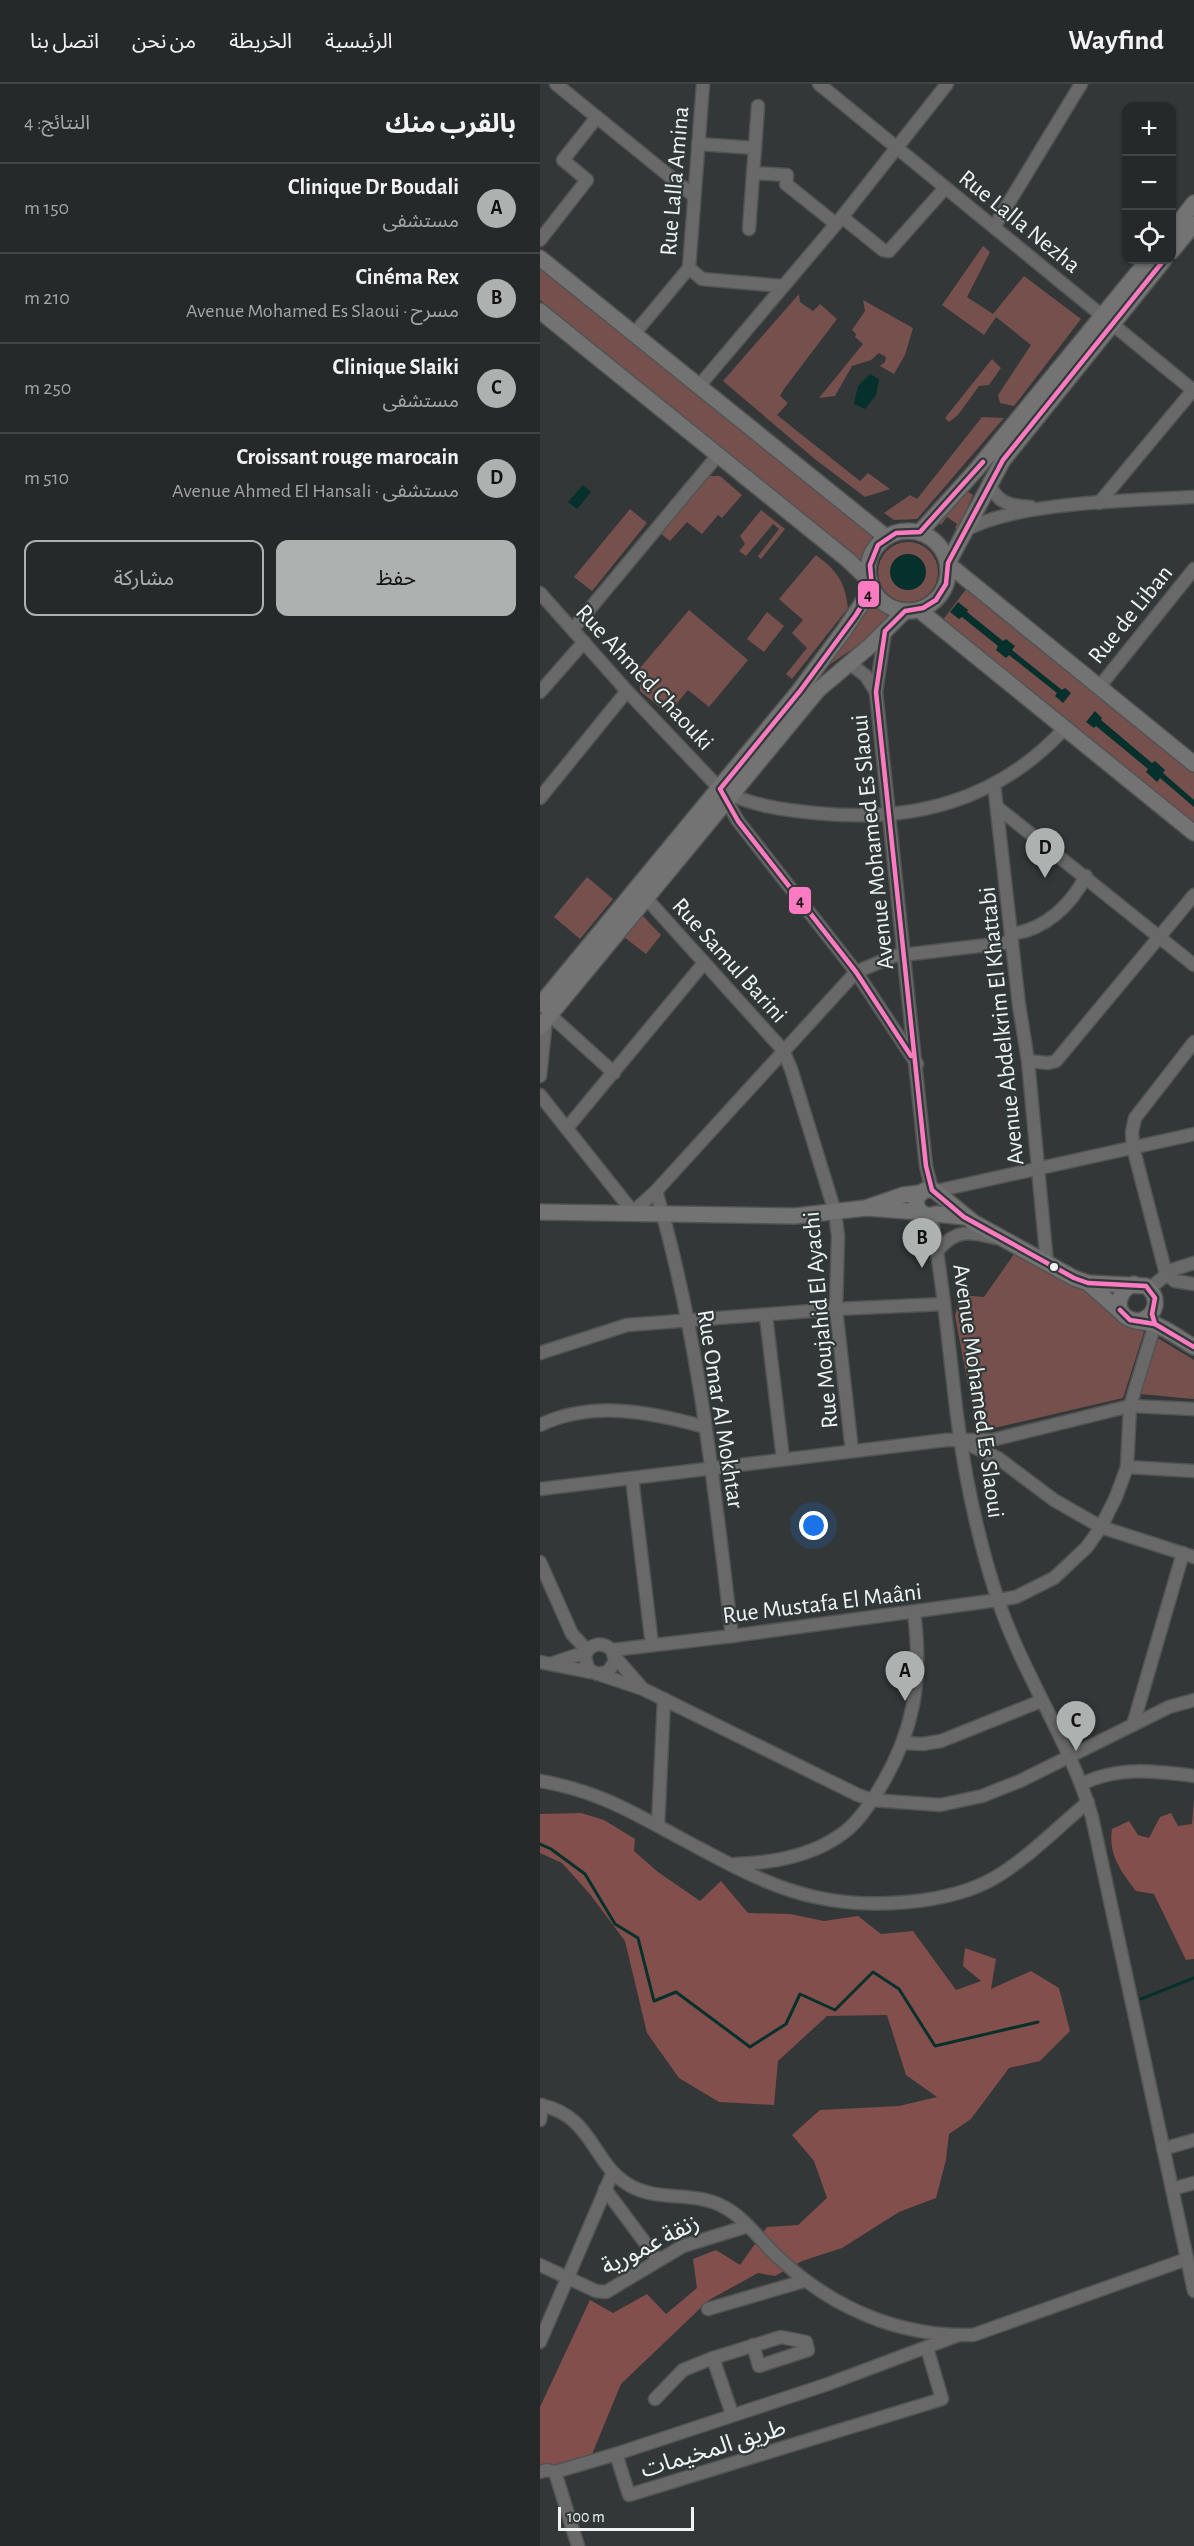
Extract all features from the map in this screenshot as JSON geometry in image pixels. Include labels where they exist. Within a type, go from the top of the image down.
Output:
[{"type":"main road","points":[[1176,226],[1194,203]]},
{"type":"main road","points":[[1176,246],[1194,224]]},
{"type":"main road","points":[[540,258],[886,537]]},
{"type":"main road","points":[[544,1017],[726,795],[818,690],[912,610],[932,603],[942,593],[948,579],[948,564],[989,482],[1145,264]]},
{"type":"main road","points":[[920,532],[1107,320],[1160,264]]},
{"type":"main road","points":[[540,311],[848,560],[885,604],[912,610],[1065,728],[1194,833]]},
{"type":"main road","points":[[544,1017],[646,898],[726,795],[810,677],[871,585],[868,569],[871,557],[886,537],[902,531],[920,532],[936,542],[948,564],[1191,757]]},
{"type":"main road","points":[[540,1212],[795,1215],[866,1208],[903,1195],[930,1192],[964,1216],[1007,1241],[1088,1283],[1130,1320],[1148,1320],[1194,1347]]},
{"type":"main road","points":[[929,1214],[942,1206],[930,1192]]},
{"type":"main road","points":[[929,1214],[916,1202],[930,1192]]},
{"type":"main road","points":[[866,1208],[964,1216]]},
{"type":"main road","points":[[1088,1283],[1141,1284],[1149,1289],[1156,1301],[1148,1320]]},
{"type":"main road","points":[[1123,1314],[1119,1305],[1120,1296],[1125,1288],[1134,1284]]},
{"type":"street","points":[[556,84],[694,196]]},
{"type":"street","name":"Rue Lalla Amina","points":[[634,334],[689,267],[703,84]]},
{"type":"street","name":"Rue Lalla Nezha","points":[[819,84],[1194,390]]},
{"type":"street","points":[[699,386],[839,221],[946,84]]},
{"type":"street","points":[[994,227],[1081,84]]},
{"type":"street","points":[[749,229],[758,106]]},
{"type":"street","points":[[540,240],[587,180],[563,160],[597,117]]},
{"type":"street","points":[[698,144],[755,148]]},
{"type":"street","points":[[753,173],[787,175],[786,184],[883,250],[889,251],[945,188]]},
{"type":"street","points":[[689,267],[702,279],[783,286]]},
{"type":"street","points":[[1099,503],[1194,390]]},
{"type":"street","points":[[573,629],[718,455]]},
{"type":"street","points":[[989,482],[992,491],[1002,502],[1018,506],[1047,508]]},
{"type":"street","points":[[963,532],[988,520],[1047,508],[1194,497]]},
{"type":"street","name":"Rue de Liban","points":[[1100,686],[1189,584],[1194,569]]},
{"type":"street","name":"Rue Ahmed Chaouki","points":[[540,593],[627,691],[726,795],[738,821],[856,972],[917,1064]]},
{"type":"street","name":"Avenue Mohamed Es Slaoui","points":[[885,632],[876,692],[930,1192]]},
{"type":"street","points":[[540,692],[584,642]]},
{"type":"street","name":"Avenue Mohamed Es Slaoui","points":[[849,663],[866,676],[876,692]]},
{"type":"street","points":[[540,798],[627,691]]},
{"type":"street","points":[[726,795],[789,810],[891,816],[943,804],[994,784],[1034,758],[1065,728]]},
{"type":"street","name":"Avenue Abdelkrim El Khattabi","points":[[994,784],[1028,1061],[1047,1263]]},
{"type":"street","points":[[997,807],[1086,876],[1194,965]]},
{"type":"street","points":[[540,1095],[633,1212],[656,1191],[856,972],[894,956],[1012,938],[1054,915],[1079,890],[1086,876]]},
{"type":"street","points":[[1028,1061],[1048,1064],[1056,1061],[1194,895]]},
{"type":"street","name":"Rue Samul Barini","points":[[646,898],[783,1050]]},
{"type":"street","points":[[567,1128],[704,963]]},
{"type":"street","points":[[544,1017],[614,1073]]},
{"type":"street","points":[[540,1076],[544,1017]]},
{"type":"street","points":[[1194,1042],[1135,1118],[1132,1132],[1133,1147],[1166,1274],[1175,1281],[1194,1284]]},
{"type":"street","name":"Rue Moujahid El Ayachi","points":[[783,1050],[791,1069],[835,1212],[838,1236],[836,1309],[852,1451]]},
{"type":"street","points":[[930,1192],[1194,1134]]},
{"type":"street","name":"Rue Omar Al Mokhtar","points":[[656,1191],[678,1271],[705,1426],[732,1636]]},
{"type":"street","name":"Avenue Mohamed Es Slaoui","points":[[929,1214],[938,1250],[961,1442],[972,1500],[998,1600],[1041,1701],[1082,1784],[1088,1802],[1193,2283]]},
{"type":"street","points":[[938,1250],[950,1239],[966,1233],[1007,1241]]},
{"type":"street","points":[[1149,1289],[1178,1267],[1194,1263]]},
{"type":"street","points":[[540,1353],[627,1325],[836,1309],[944,1304]]},
{"type":"street","points":[[766,1316],[783,1459]]},
{"type":"street","name":"Rue Mustafa El Maâni","points":[[613,1654],[652,1645],[914,1613],[1016,1597],[1054,1578],[1088,1547],[1116,1497],[1127,1467],[1130,1406],[1148,1320]]},
{"type":"street","points":[[540,1490],[946,1440],[961,1442],[992,1440],[1130,1406],[1194,1409]]},
{"type":"street","points":[[540,1425],[568,1416],[628,1410],[657,1414],[705,1426]]},
{"type":"street","points":[[961,1442],[998,1458],[1054,1500],[1101,1527],[1189,1555],[1132,1725]]},
{"type":"street","points":[[1127,1467],[1194,1471]]},
{"type":"street","points":[[632,1478],[652,1645]]},
{"type":"street","points":[[540,1562],[572,1635],[586,1651],[585,1663],[596,1673]]},
{"type":"street","points":[[733,1864],[758,1864],[784,1859],[819,1847],[851,1827],[872,1800],[891,1771],[913,1711],[918,1678],[918,1638],[914,1613]]},
{"type":"street","points":[[545,1662],[586,1651],[599,1644],[613,1654],[643,1689]]},
{"type":"street","points":[[596,1673],[611,1669],[613,1654]]},
{"type":"street","points":[[545,1662],[596,1673],[643,1689],[872,1800],[920,1804],[962,1802],[998,1791],[1169,1707],[1194,1700]]},
{"type":"street","points":[[658,1826],[664,1699]]},
{"type":"street","points":[[903,1743],[941,1742],[1041,1701]]},
{"type":"street","points":[[1082,1784],[1116,1772],[1159,1772],[1194,1776]]},
{"type":"street","points":[[540,1782],[595,1795],[633,1811],[767,1881],[815,1897],[884,1903],[933,1900],[968,1890],[997,1876],[1088,1802]]},
{"type":"street","points":[[540,2120],[541,2105],[561,2111],[576,2122],[613,2172],[630,2186],[644,2191],[719,2204],[740,2218],[804,2281],[831,2300],[872,2318],[914,2330],[960,2335],[982,2332],[1187,2259]]},
{"type":"street","points":[[1163,2149],[1194,2140]]},
{"type":"street","points":[[540,2342],[613,2172]]},
{"type":"street","points":[[1172,2189],[1194,2183]]},
{"type":"street","points":[[605,2189],[658,2259]]},
{"type":"street","name":"زنقة عمورية","points":[[540,2265],[596,2291],[606,2292],[683,2246],[748,2226]]},
{"type":"street","points":[[708,2309],[804,2281]]},
{"type":"street","name":"طريق المخيمات","points":[[927,2348],[942,2399],[629,2495],[616,2454],[828,2384],[960,2335]]},
{"type":"street","points":[[655,2399],[683,2370],[753,2345]]},
{"type":"street","points":[[713,2358],[732,2414]]},
{"type":"street","points":[[540,2472],[547,2470],[555,2472],[616,2454]]},
{"type":"street","points":[[555,2472],[578,2546]]},
{"type":"shaded area","points":[[983,246],[990,252],[967,297],[993,314],[1024,276],[1081,319],[1014,406],[1000,403],[998,395],[1031,345],[996,317],[984,335],[942,305]]},
{"type":"shaded area","points":[[540,264],[765,445],[873,537],[870,549],[861,561],[856,560],[540,300]]},
{"type":"shaded area","points":[[799,294],[800,302],[813,311],[820,304],[837,319],[784,389],[780,396],[788,403],[777,415],[860,481],[868,473],[890,489],[865,497],[816,460],[723,381]]},
{"type":"shaded area","points":[[863,300],[913,328],[905,355],[894,374],[880,366],[885,362],[886,357],[879,353],[871,360],[852,366],[835,396],[819,398],[863,344],[855,337],[856,334],[852,330],[865,311]]},
{"type":"shaded area","points":[[992,359],[1001,368],[989,385],[979,386],[958,415],[949,422],[945,418]]},
{"type":"shaded area","points":[[870,374],[879,379],[876,395],[865,409],[854,404],[858,386]]},
{"type":"shaded area","points":[[982,417],[1004,418],[917,519],[894,520],[884,513],[910,495],[917,499]]},
{"type":"shaded area","points":[[708,476],[720,476],[742,495],[722,518],[718,515],[702,534],[687,522],[670,541],[660,533]]},
{"type":"shaded area","points":[[583,485],[591,492],[577,509],[568,502]]},
{"type":"shaded area","points":[[965,490],[973,495],[958,530],[955,528],[957,524],[947,517],[941,525],[939,523]]},
{"type":"shaded area","points":[[630,509],[647,523],[592,591],[574,577]]},
{"type":"shaded area","points":[[761,510],[785,529],[761,559],[758,556],[779,529],[773,524],[746,556],[739,551],[745,544],[740,536]]},
{"type":"shaded area","points":[[908,542],[929,551],[938,572],[929,593],[908,602],[887,593],[878,572],[887,551]]},
{"type":"shaded area","points":[[908,554],[921,559],[926,572],[921,585],[908,590],[895,585],[890,572],[895,559]]},
{"type":"shaded area","points":[[816,555],[839,577],[845,591],[848,608],[792,679],[786,674],[807,648],[792,633],[803,620],[779,599]]},
{"type":"shaded area","points":[[967,588],[1194,764],[1194,833],[942,621]]},
{"type":"shaded area","points":[[958,602],[1003,641],[1006,639],[1015,646],[1012,650],[1062,690],[1065,688],[1071,693],[1063,703],[1055,696],[1057,693],[1009,655],[1006,658],[996,650],[998,646],[962,617],[959,619],[950,612]]},
{"type":"shaded area","points":[[869,606],[875,606],[888,615],[882,624],[867,638],[824,669]]},
{"type":"shaded area","points":[[689,610],[748,660],[709,707],[688,690],[668,714],[640,691],[640,668]]},
{"type":"shaded area","points":[[767,612],[784,626],[764,652],[747,639]]},
{"type":"shaded area","points":[[1095,711],[1102,718],[1101,720],[1152,763],[1155,761],[1165,770],[1163,773],[1194,800],[1194,807],[1160,778],[1157,782],[1146,772],[1148,769],[1096,726],[1094,728],[1086,722]]},
{"type":"shaded area","points":[[587,877],[613,899],[580,939],[554,917]]},
{"type":"shaded area","points":[[642,915],[661,935],[646,954],[624,937]]},
{"type":"shaded area","points":[[1014,1254],[1074,1279],[1144,1332],[1123,1398],[977,1432],[955,1316],[960,1295],[984,1297]]},
{"type":"shaded area","points":[[1156,1337],[1194,1360],[1194,1399],[1140,1394]]},
{"type":"shaded area","points":[[1194,1799],[1194,1959],[1186,1960],[1154,1894],[1136,1891],[1121,1869],[1114,1855],[1111,1838],[1112,1829],[1129,1821],[1138,1835],[1149,1838],[1160,1817],[1171,1813],[1178,1826],[1192,1824]]},
{"type":"shaded area","points":[[581,1813],[604,1820],[635,1839],[634,1851],[658,1872],[700,1901],[721,1881],[748,1913],[790,1914],[824,1921],[858,1916],[881,1934],[913,1931],[956,1990],[981,1981],[963,1966],[965,1948],[996,1959],[991,1989],[1031,1971],[1059,1988],[1070,2031],[1040,2061],[1009,2068],[971,2119],[949,2134],[946,2160],[936,2198],[899,2212],[842,2248],[802,2261],[775,2276],[758,2273],[709,2300],[621,2384],[590,2459],[540,2469],[540,2407],[590,2300],[613,2313],[647,2294],[666,2314],[697,2288],[693,2259],[716,2250],[740,2265],[767,2227],[798,2225],[827,2198],[814,2161],[792,2135],[820,2110],[899,2106],[937,2097],[906,2075],[887,2015],[827,2016],[778,2061],[774,2105],[719,2102],[679,2078],[647,2033],[625,1941],[589,1893],[562,1863],[540,1853],[540,1814]]},
{"type":"waterway","points":[[540,1844],[551,1849],[585,1874],[615,1924],[638,1938],[654,2001],[676,1992],[750,2047],[786,2024],[800,1994],[835,2010],[873,1972],[899,1989],[935,2046],[1038,2022]]},
{"type":"waterway","points":[[1141,1999],[1194,1978]]},
{"type":"transit line","name":"4","points":[[1155,1324],[1152,1314],[1155,1298],[1146,1286],[1088,1283],[1074,1278],[964,1217],[932,1190],[926,1166],[876,692],[885,631],[905,611],[923,608],[936,600],[946,584],[948,563],[1003,460],[1161,264]]},
{"type":"transit line","name":"4","points":[[911,1056],[856,972],[738,821],[720,789],[800,691],[856,615],[872,588],[870,565],[878,545],[896,533],[920,532],[983,462]]},
{"type":"transit line","name":"4","points":[[1120,1310],[1130,1320],[1155,1324],[1194,1347]]},
{"type":"place","name":"Croissant rouge marocain","points":[[1045,878]]},
{"type":"place","name":"Cinéma Rex","points":[[922,1268]]},
{"type":"place","name":"Clinique Dr Boudali","points":[[905,1701]]},
{"type":"place","name":"Clinique Slaiki","points":[[1076,1751]]}]
